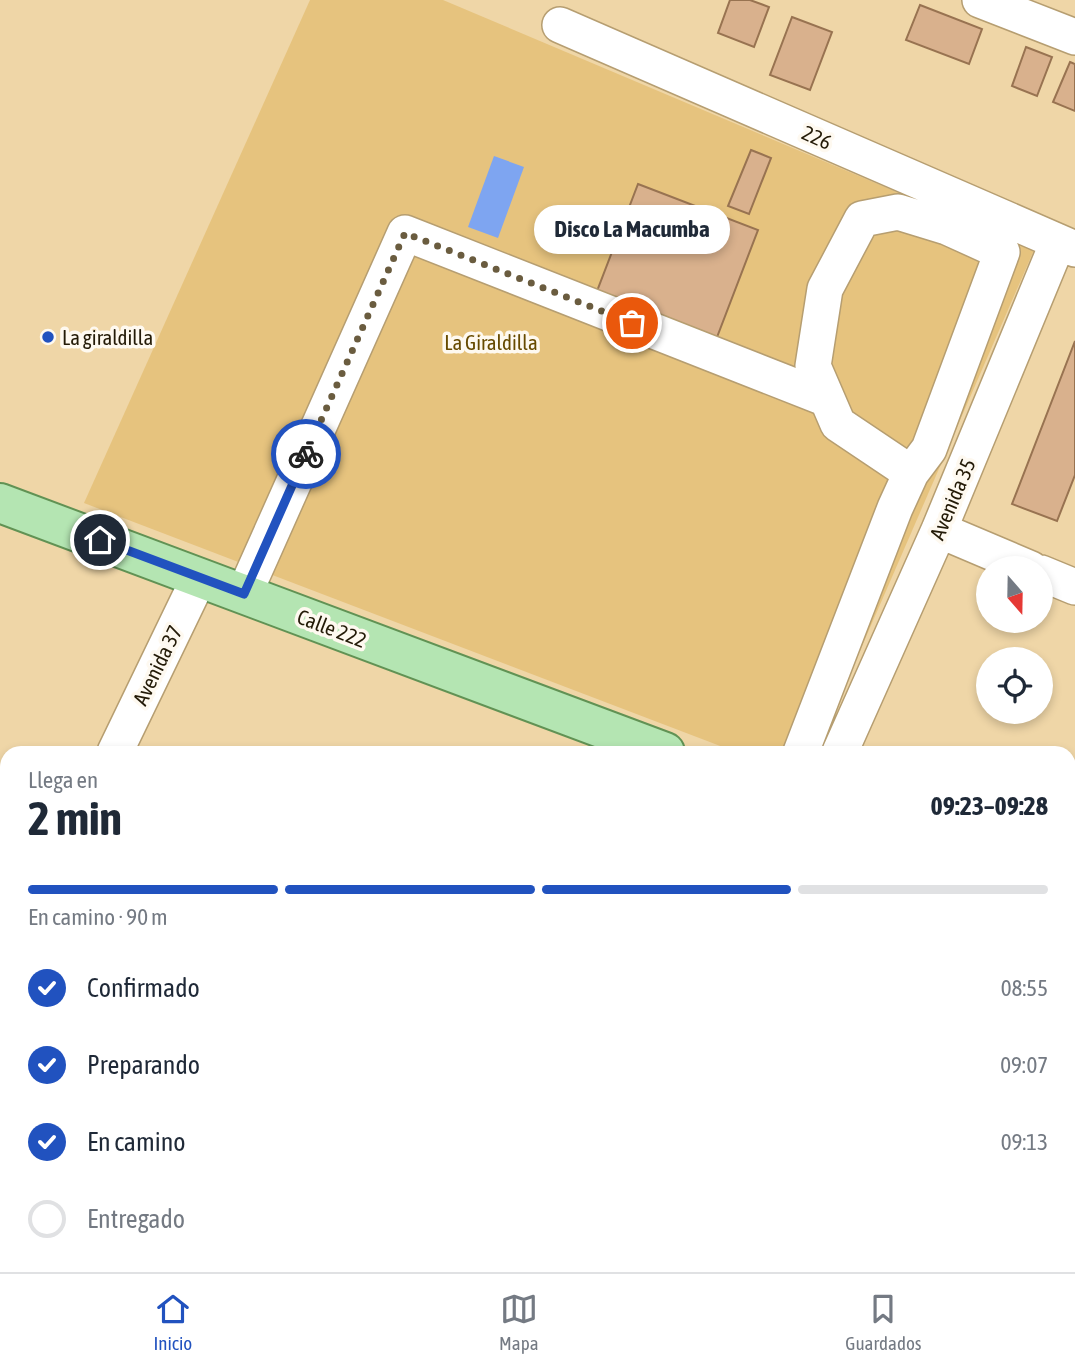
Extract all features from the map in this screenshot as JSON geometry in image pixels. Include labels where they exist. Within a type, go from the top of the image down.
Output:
[{"type":"main road","name":"Calle 222","points":[[0,503],[649,746]]},
{"type":"street","points":[[979,0],[1075,37]]},
{"type":"street","name":"226","points":[[560,25],[1066,246]]},
{"type":"street","points":[[803,746],[911,473],[929,449],[1002,252],[947,227],[898,212],[862,219],[825,289],[813,366],[838,424],[911,473]]},
{"type":"street","points":[[244,594],[405,233],[827,399]]},
{"type":"street","name":"Avenida 35","points":[[844,746],[1066,246]]},
{"type":"street","points":[[939,530],[1000,556]]},
{"type":"street","name":"Avenida 37","points":[[118,746],[199,578]]},
{"type":"street","points":[[1054,578],[1075,587]]},
{"type":"green space","name":"La Giraldilla","points":[[310,0],[443,0],[1034,250],[819,746],[720,746],[84,503]]},
{"type":"water","points":[[494,156],[524,167],[498,238],[468,227]]},
{"type":"building","points":[[730,0],[750,0],[769,7],[754,47],[718,33]]},
{"type":"building","points":[[920,5],[982,29],[969,64],[906,40]]},
{"type":"building","points":[[792,17],[832,32],[810,90],[770,75]]},
{"type":"building","points":[[1026,47],[1052,57],[1037,96],[1012,86]]},
{"type":"building","points":[[1070,62],[1075,64],[1075,111],[1053,102]]},
{"type":"building","points":[[751,150],[771,158],[749,214],[728,206]]},
{"type":"building","points":[[638,184],[758,230],[714,345],[594,299]]},
{"type":"building","points":[[1075,341],[1075,475],[1057,521],[1012,504]]},
{"type":"way so far","points":[[306,454],[405,233],[632,323]]},
{"type":"place","name":"Disco La Macumba","points":[[632,323]]},
{"type":"place","name":"La giraldilla","points":[[48,337]]},
{"type":"route","points":[[100,540],[244,594],[306,454]]}]
